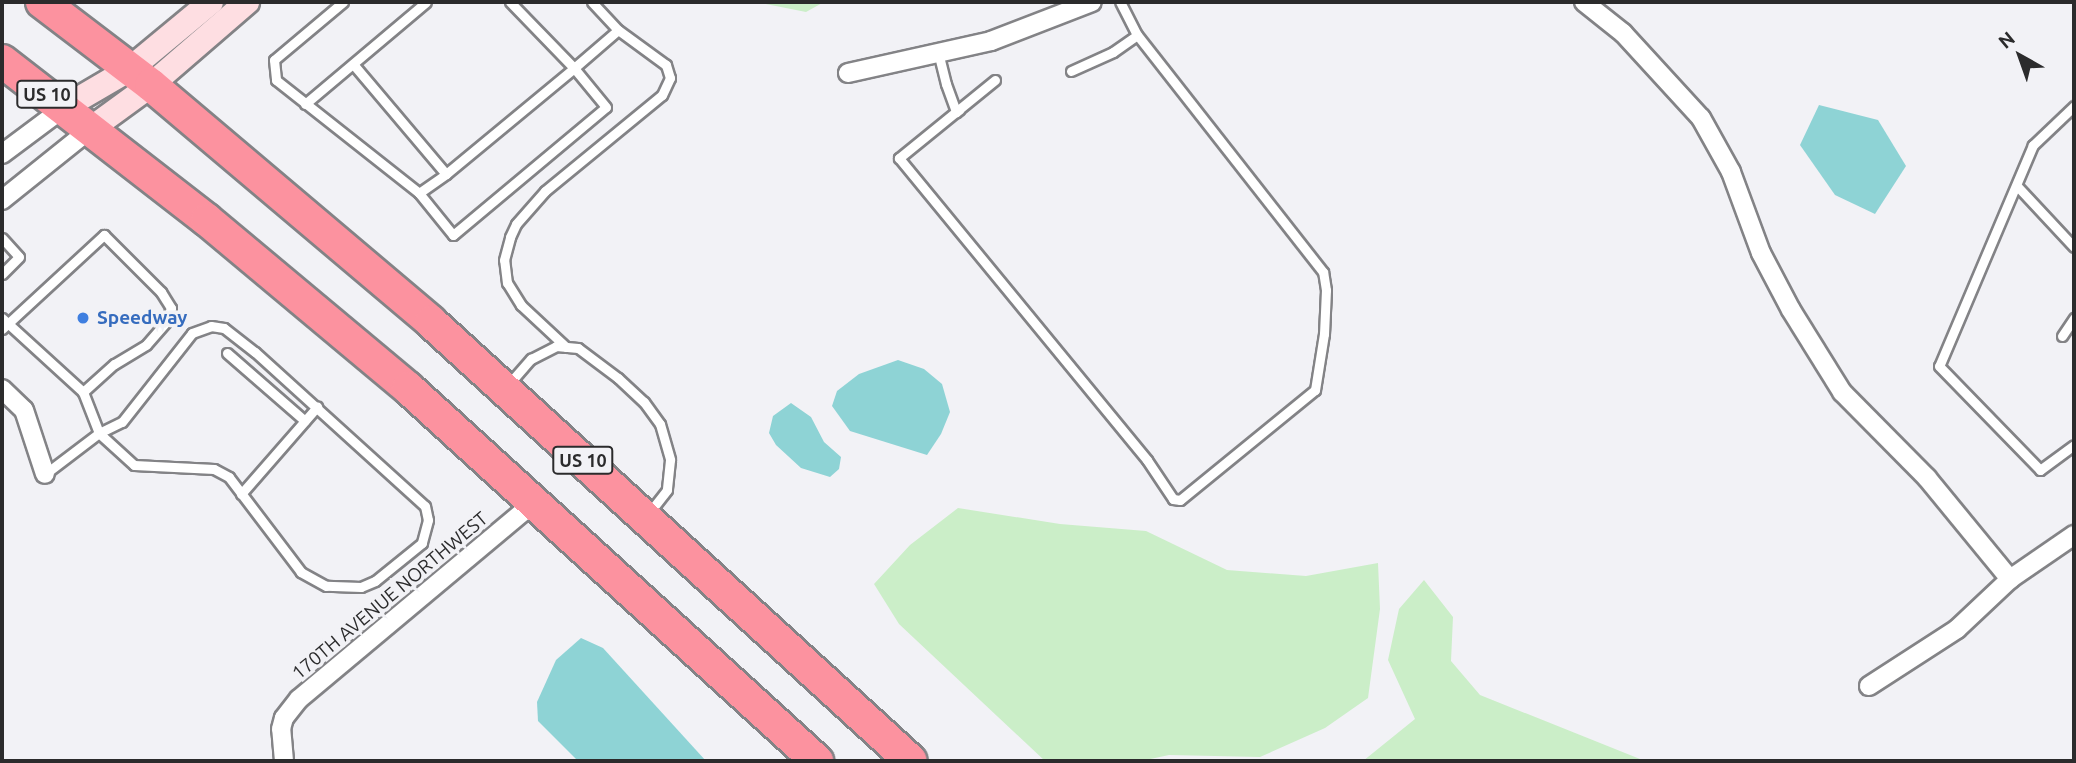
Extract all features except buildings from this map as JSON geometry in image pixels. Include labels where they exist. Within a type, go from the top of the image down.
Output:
[{"type":"highway","name":"US 10","points":[[42,2],[141,77],[347,249],[505,388],[911,761]]},
{"type":"highway","name":"US 10","points":[[2,61],[92,128],[318,311],[535,502],[817,761]]},
{"type":"street","points":[[2,200],[92,128],[211,2]]},
{"type":"street","points":[[2,154],[65,107],[141,77],[247,2]]},
{"type":"street","points":[[848,73],[991,41],[1092,2]]},
{"type":"street","points":[[1584,2],[1623,33],[1701,118],[1731,173],[1761,253],[1791,310],[1842,392],[1927,478],[2010,579]]},
{"type":"street","points":[[2,389],[24,410],[45,474]]},
{"type":"street","name":"170TH AVENUE NORTHWEST","points":[[284,761],[281,729],[284,718],[299,699],[535,502]]},
{"type":"street","points":[[1869,686],[1957,628],[2010,579],[2074,535]]},
{"type":"lane","points":[[344,2],[274,60],[276,80],[419,193],[453,235],[606,107],[510,2]]},
{"type":"lane","points":[[305,104],[426,2]]},
{"type":"lane","points":[[566,347],[513,296],[503,272],[505,249],[516,224],[545,191],[662,95],[670,78],[666,65],[618,30],[592,2]]},
{"type":"lane","points":[[995,80],[899,158],[1147,460],[1173,499],[1180,500],[1315,390],[1324,334],[1326,290],[1323,272],[1138,35],[1120,2]]},
{"type":"lane","points":[[419,193],[446,174],[618,30]]},
{"type":"lane","points":[[1071,71],[1113,52],[1138,35]]},
{"type":"lane","points":[[938,52],[956,112]]},
{"type":"lane","points":[[353,64],[446,174]]},
{"type":"lane","points":[[2074,106],[2034,145],[1939,366],[2040,470],[2074,445]]},
{"type":"lane","points":[[2018,187],[2074,247]]},
{"type":"lane","points":[[45,474],[99,433],[122,422],[192,333],[211,326],[224,328],[255,352],[425,506],[428,520],[422,543],[375,581],[361,587],[326,586],[301,572],[229,477],[214,469],[134,465],[99,433],[83,393],[4,324],[104,235],[161,292],[172,308],[166,322],[146,345],[114,364],[83,393]]},
{"type":"lane","points":[[2,238],[19,257],[2,274]]},
{"type":"lane","points":[[2062,336],[2074,318]]},
{"type":"lane","points":[[505,388],[531,359],[556,346],[578,348],[618,378],[644,402],[660,424],[670,460],[667,490],[646,517]]},
{"type":"lane","points":[[227,353],[305,421]]},
{"type":"lane","points":[[241,494],[317,407]]},
{"type":"green space","points":[[756,2],[824,2],[806,12]]},
{"type":"green space","points":[[958,508],[1060,524],[1146,531],[1227,570],[1306,576],[1378,563],[1380,609],[1368,698],[1325,728],[1260,757],[1169,755],[1141,761],[1045,761],[899,624],[874,584],[910,545]]},
{"type":"green space","points":[[1424,580],[1453,617],[1451,661],[1480,695],[1645,761],[1363,761],[1415,719],[1388,660],[1399,609]]},
{"type":"water","points":[[1819,105],[1878,120],[1906,166],[1875,214],[1835,195],[1800,145]]},
{"type":"water","points":[[898,360],[924,369],[942,384],[950,412],[941,434],[927,455],[850,431],[832,406],[837,391],[859,374]]},
{"type":"water","points":[[791,403],[811,417],[824,442],[841,457],[839,469],[830,477],[801,468],[776,445],[769,433],[773,416]]},
{"type":"water","points":[[581,638],[603,648],[706,761],[578,761],[538,721],[537,702],[556,660]]},
{"type":"place","name":"Speedway","points":[[83,318]]}]
